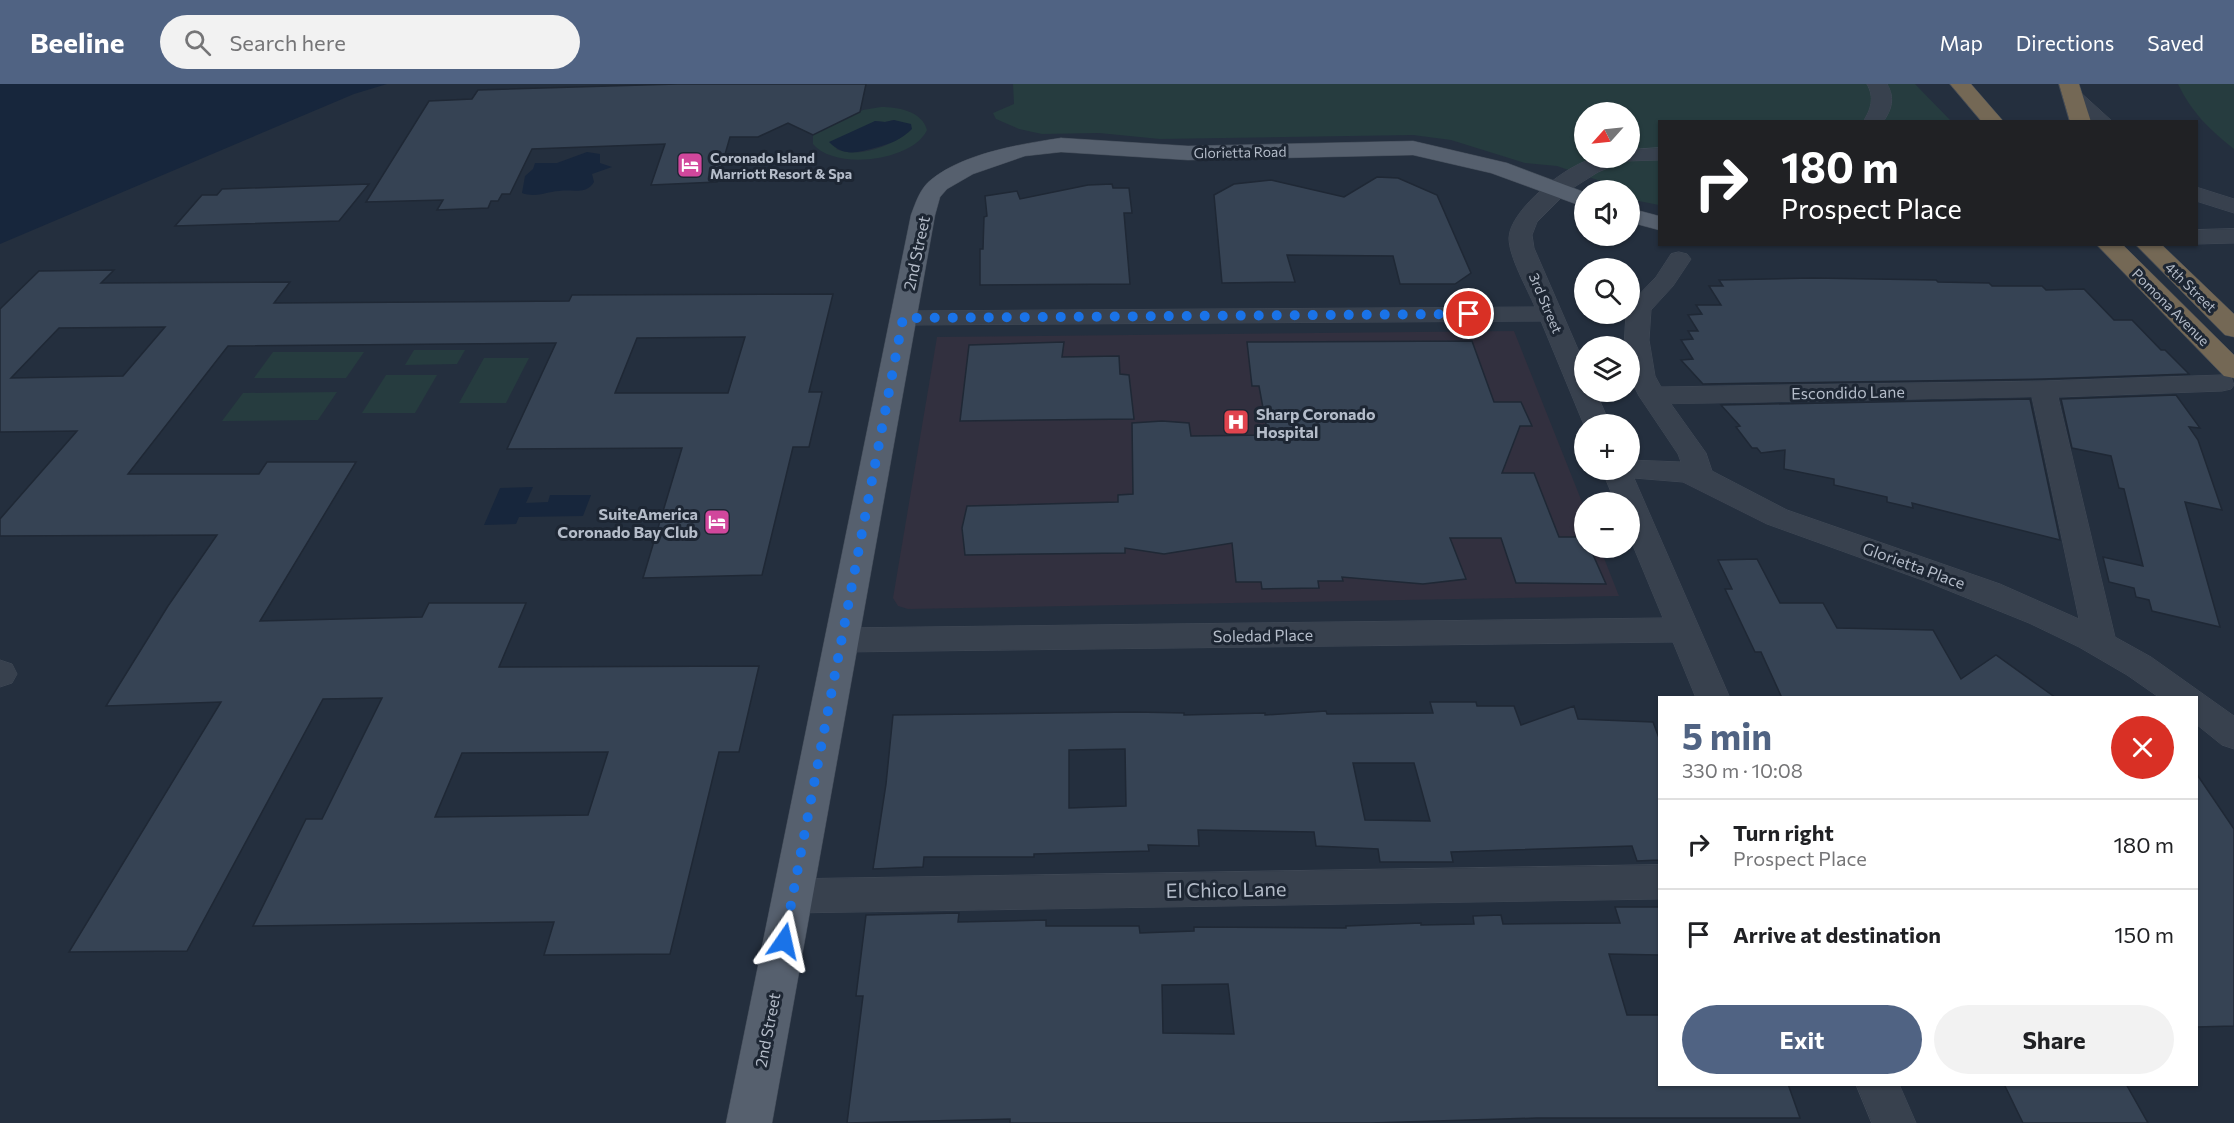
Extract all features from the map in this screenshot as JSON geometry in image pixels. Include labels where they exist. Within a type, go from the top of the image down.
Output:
[{"type":"highway","points":[[1960,84],[1992,120]]},
{"type":"highway","points":[[2071,90],[2080,120]]},
{"type":"highway","name":"Pomona Avenue","points":[[2110,246],[2228,376]]},
{"type":"highway","name":"4th Street","points":[[2149,246],[2234,329]]},
{"type":"main road","name":"Glorietta Road","points":[[929,196],[939,184],[989,159],[1022,150],[1061,145],[1188,153],[1413,148],[1499,168],[1574,197]]},
{"type":"main road","name":"2nd Street","points":[[749,1123],[923,215],[929,196]]},
{"type":"main road","points":[[1640,218],[1658,223]]},
{"type":"street","points":[[1874,120],[1883,102],[1881,90],[1877,84]]},
{"type":"street","points":[[2071,90],[2101,120]]},
{"type":"street","points":[[1640,155],[1658,154]]},
{"type":"street","points":[[1556,191],[1568,179],[1586,168]]},
{"type":"street","name":"3rd Street","points":[[1556,191],[1527,220],[1521,233],[1522,248],[1594,414]]},
{"type":"street","points":[[2198,196],[2234,206]]},
{"type":"street","points":[[2198,220],[2229,236]]},
{"type":"street","points":[[2198,237],[2229,236]]},
{"type":"street","points":[[1678,259],[1665,281],[1639,308],[1636,340],[1642,376],[1652,396],[1692,453],[1699,477]]},
{"type":"street","points":[[903,318],[1551,314]]},
{"type":"street","name":"Escondido Lane","points":[[1652,396],[2043,389],[2228,376]]},
{"type":"street","points":[[2043,389],[2100,642]]},
{"type":"street","name":"Glorietta Place","points":[[1640,469],[1676,471],[1699,477],[1737,499],[1774,516],[2001,596],[2100,642],[2183,696]]},
{"type":"street","points":[[1620,480],[1712,696]]},
{"type":"street","name":"Soledad Place","points":[[841,640],[1685,630]]},
{"type":"street","points":[[2198,707],[2234,735]]},
{"type":"street","name":"El Chico Lane","points":[[792,896],[1658,882]]},
{"type":"street","points":[[1878,1086],[1894,1123]]},
{"type":"shaded area","name":"Sharp Coronado Hospital","points":[[1514,331],[1578,492],[1574,492],[1574,558],[1604,558],[1619,596],[908,609],[898,606],[893,598],[937,337]]},
{"type":"green space","points":[[1013,84],[1915,84],[1950,120],[1658,120],[1658,205],[1640,201],[1640,180],[1597,180],[1557,166],[1525,163],[1451,140],[1413,135],[1160,139],[1099,133],[1042,134],[1019,129],[996,119],[993,113],[1014,104]]},
{"type":"green space","points":[[2178,84],[2234,84],[2234,149],[2202,120]]},
{"type":"green space","points":[[881,107],[909,111],[920,118],[927,130],[919,141],[906,149],[873,159],[838,158],[813,144],[813,135],[863,110]],"holes":[[[894,120],[911,130],[895,141],[876,149],[855,152],[836,149],[875,121]]]},
{"type":"green space","points":[[414,350],[465,350],[457,364],[405,365]]},
{"type":"green space","points":[[273,352],[364,352],[346,378],[254,378]]},
{"type":"green space","points":[[484,358],[529,358],[506,403],[459,403]]},
{"type":"green space","points":[[386,375],[437,375],[415,413],[362,413]]},
{"type":"green space","points":[[337,392],[318,420],[222,421],[243,393]]},
{"type":"water","points":[[0,84],[387,84],[354,94],[0,244]]},
{"type":"water","points":[[894,120],[911,124],[912,129],[888,144],[864,151],[846,152],[829,142],[875,121]]},
{"type":"water","points":[[587,152],[600,154],[600,163],[612,167],[592,174],[594,182],[587,189],[536,195],[522,193],[525,176],[533,169],[535,163],[557,163]]},
{"type":"water","points":[[533,487],[526,503],[548,502],[550,495],[591,495],[583,516],[519,517],[516,524],[484,525],[500,488]]},
{"type":"building","name":"Coronado Island Marriott Resort & Spa","points":[[677,84],[866,84],[860,112],[813,135],[788,123],[758,137],[730,137],[717,182],[651,185],[665,144],[532,149],[510,194],[502,194],[498,201],[491,201],[488,208],[437,210],[443,200],[366,202],[429,101],[472,99],[478,90]]},
{"type":"building","points":[[1377,177],[1398,178],[1437,195],[1471,273],[1455,284],[1400,284],[1393,256],[1287,255],[1295,282],[1222,283],[1214,195],[1234,184],[1271,180],[1344,197]]},
{"type":"building","points":[[369,184],[339,221],[175,226],[202,195],[217,195],[222,189]]},
{"type":"building","points":[[1112,184],[1113,188],[1129,188],[1132,213],[1124,213],[1130,284],[980,285],[980,249],[983,249],[984,217],[987,216],[985,196],[1017,191],[1020,199],[1088,185]]},
{"type":"building","points":[[114,270],[101,283],[290,282],[274,303],[569,301],[572,295],[833,294],[809,392],[822,392],[809,447],[793,447],[762,575],[643,578],[682,448],[507,449],[556,343],[228,346],[128,474],[259,474],[267,462],[356,462],[260,621],[422,617],[429,603],[526,603],[499,667],[759,666],[739,752],[719,752],[670,954],[544,955],[554,922],[253,926],[306,819],[322,819],[382,698],[323,699],[187,951],[69,952],[221,702],[106,706],[168,606],[217,535],[0,536],[0,519],[77,431],[0,432],[0,309],[39,271]],"holes":[[[165,327],[123,376],[11,378],[59,328]],[[745,337],[728,393],[615,393],[637,338]],[[608,752],[588,815],[435,817],[462,753]]]},
{"type":"building","points":[[1812,278],[1936,280],[1938,282],[1989,283],[1992,286],[2042,286],[2046,290],[2084,289],[2114,320],[2132,320],[2161,350],[2165,350],[2189,374],[2043,379],[1703,384],[1681,360],[1693,359],[1681,340],[1693,339],[1688,331],[1698,331],[1688,315],[1702,314],[1696,305],[1721,305],[1709,286],[1723,286],[1719,280]]},
{"type":"building","points":[[1472,341],[1494,402],[1521,402],[1532,426],[1520,426],[1502,473],[1534,473],[1559,537],[1574,537],[1574,558],[1594,558],[1606,584],[1516,583],[1501,538],[1450,538],[1466,579],[1423,584],[1342,577],[1343,581],[1318,581],[1319,588],[1262,589],[1261,582],[1236,582],[1232,543],[1164,554],[1125,548],[1125,553],[965,555],[962,528],[967,506],[1118,502],[1118,495],[1133,494],[1132,423],[1162,421],[1189,423],[1191,436],[1268,435],[1259,386],[1252,386],[1247,342]]},
{"type":"building","points":[[1064,342],[1062,357],[1119,356],[1120,374],[1129,375],[1134,419],[960,421],[969,345]]},
{"type":"building","points":[[2176,395],[2200,428],[2189,427],[2198,440],[2222,510],[2185,502],[2220,627],[2152,611],[2149,600],[2136,597],[2134,588],[2109,582],[2103,557],[2143,566],[2124,489],[2119,488],[2111,456],[2072,448],[2061,399]]},
{"type":"building","points":[[2030,399],[2060,540],[1912,503],[1913,508],[1887,502],[1887,497],[1834,485],[1834,479],[1784,469],[1785,450],[1761,453],[1757,448],[1752,448],[1736,427],[1740,426],[1721,405]]},
{"type":"building","points":[[1757,559],[1780,603],[1823,603],[1837,628],[1933,630],[1961,679],[1996,655],[2053,696],[1781,696],[1761,652],[1755,652],[1725,589],[1732,589],[1718,560]]},
{"type":"building","points":[[1430,702],[1476,702],[1477,706],[1514,706],[1521,725],[1574,706],[1578,719],[1653,722],[1658,735],[1658,860],[1637,861],[1632,846],[1451,852],[1453,862],[1380,862],[1378,849],[1316,846],[1314,832],[1198,830],[1199,846],[1148,845],[1149,851],[1034,854],[1034,857],[924,857],[923,867],[873,869],[886,784],[893,715],[1135,712],[1184,713],[1184,715],[1265,713],[1265,715],[1326,711],[1327,714],[1433,713]],"holes":[[[1125,749],[1126,806],[1069,808],[1069,750]],[[1353,763],[1414,763],[1430,821],[1365,820]]]},
{"type":"building","points":[[2198,776],[2234,829],[2234,1026],[2198,1027]]},
{"type":"building","points":[[1615,907],[1658,907],[1658,955],[1609,954],[1627,1015],[1658,1015],[1658,1086],[1789,1086],[1800,1118],[1537,1118],[1371,1123],[1010,1123],[1010,1119],[847,1123],[863,996],[856,996],[866,915],[959,913],[958,922],[1046,920],[1046,926],[1139,926],[1140,933],[1194,931],[1194,927],[1346,928],[1346,926],[1421,923],[1421,925],[1474,924],[1473,916],[1501,915],[1503,924],[1620,923]],"holes":[[[1228,984],[1234,1034],[1163,1033],[1162,985]]]},
{"type":"building","points":[[2005,1086],[2127,1086],[2148,1123],[2023,1123]]},
{"type":"place","name":"Coronado Island Marriott Resort & Spa","points":[[690,165]]},
{"type":"place","name":"Sharp Coronado Hospital","points":[[1236,422]]},
{"type":"place","name":"SuiteAmerica Coronado Bay Club","points":[[717,522]]},
{"type":"route","points":[[784,941],[903,318],[1469,314]]}]
